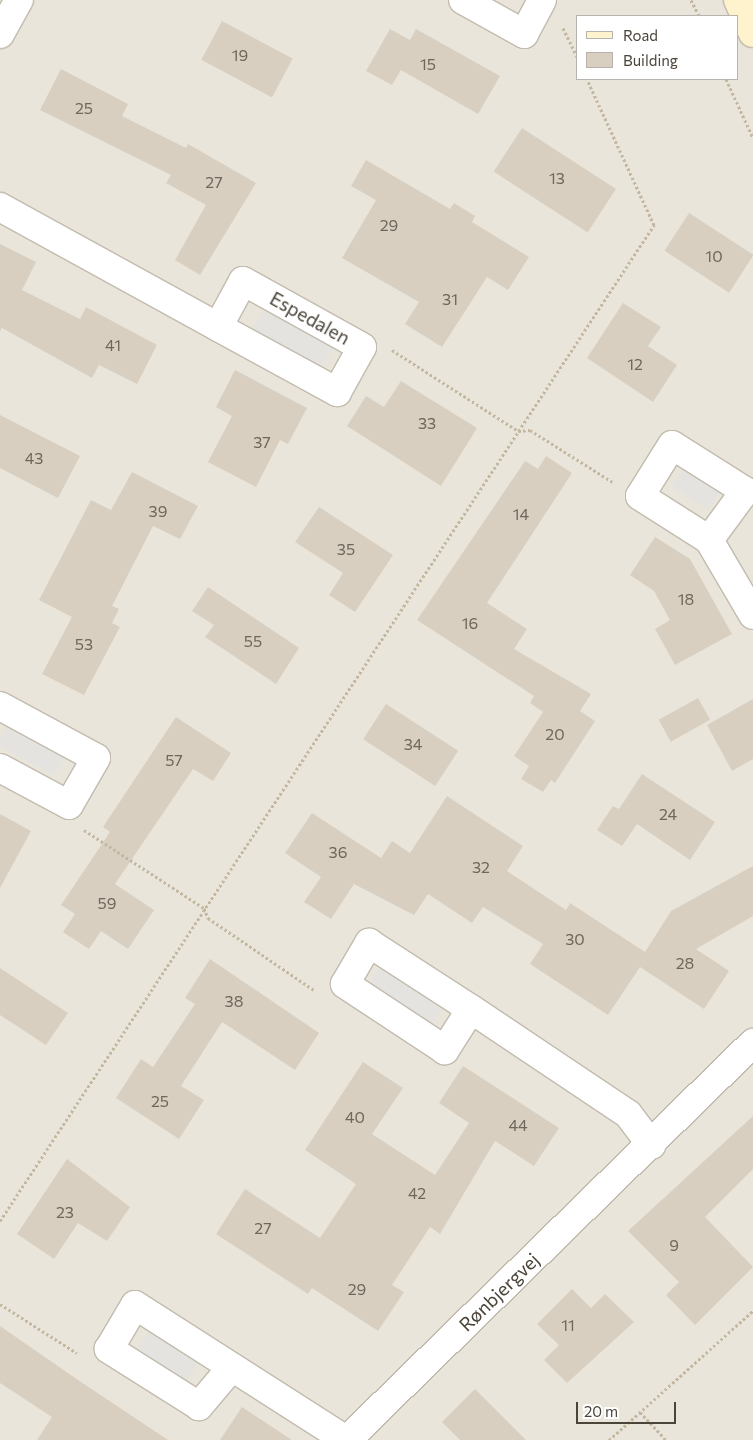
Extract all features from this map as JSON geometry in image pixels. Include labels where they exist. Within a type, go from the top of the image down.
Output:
[{"type":"street","points":[[0,34],[19,0]]},
{"type":"street","points":[[463,0],[524,34],[542,0]]},
{"type":"street","points":[[738,0],[753,33]]},
{"type":"street","name":"Espedalen","points":[[0,207],[218,327],[337,392],[362,347],[242,281],[218,327]]},
{"type":"street","points":[[709,540],[745,491],[672,445],[640,496],[709,540],[753,615]]},
{"type":"street","points":[[0,706],[96,758],[69,805],[0,768]]},
{"type":"street","points":[[471,1009],[444,1050],[345,984],[369,943],[471,1009],[628,1114],[651,1145]]},
{"type":"street","name":"Rønbjergvej","points":[[109,1349],[135,1305],[346,1440],[651,1145],[753,1042]]},
{"type":"street","points":[[109,1349],[199,1406],[231,1368]]},
{"type":"path","points":[[692,0],[699,15]]},
{"type":"path","points":[[0,1221],[654,225],[587,80]]},
{"type":"path","points":[[726,80],[753,138]]},
{"type":"path","points":[[362,347],[387,347],[518,431],[530,430],[623,490],[640,496]]},
{"type":"path","points":[[69,805],[64,817],[204,908],[208,918],[319,993],[345,984]]},
{"type":"path","points":[[0,1304],[98,1367],[109,1349]]},
{"type":"path","points":[[609,1440],[753,1311]]},
{"type":"path","points":[[640,1412],[666,1440]]},
{"type":"shaded area","points":[[0,0],[753,0],[753,1440],[0,1440]]},
{"type":"shaded area","points":[[276,292],[349,327],[320,370],[251,331]]},
{"type":"shaded area","points":[[684,467],[721,491],[708,510],[671,486]]},
{"type":"shaded area","points":[[9,724],[66,756],[54,777],[0,746],[0,740]]},
{"type":"shaded area","points":[[381,966],[443,1006],[430,1026],[368,986]]},
{"type":"shaded area","points":[[150,1330],[199,1363],[185,1383],[137,1350]]},
{"type":"building","points":[[222,21],[293,59],[272,97],[201,60]]},
{"type":"building","points":[[390,29],[410,40],[416,29],[500,76],[478,114],[401,70],[392,85],[366,71]]},
{"type":"building","points":[[61,69],[128,104],[122,116],[186,148],[188,144],[256,183],[200,275],[175,260],[206,205],[166,183],[171,175],[40,110]]},
{"type":"building","points":[[522,128],[616,189],[588,233],[494,172]]},
{"type":"building","points":[[366,160],[450,209],[454,203],[475,216],[472,222],[529,257],[508,290],[487,277],[442,347],[405,324],[419,302],[342,258],[376,200],[351,186]]},
{"type":"building","points":[[689,213],[753,255],[729,293],[664,251]]},
{"type":"building","points":[[0,244],[36,262],[22,290],[80,319],[86,307],[157,345],[137,384],[99,365],[92,378],[2,328],[0,331]]},
{"type":"building","points":[[623,303],[661,327],[648,346],[677,365],[653,402],[587,358]]},
{"type":"building","points":[[235,370],[307,408],[288,444],[280,440],[256,487],[208,462],[232,416],[216,407]]},
{"type":"building","points":[[401,381],[477,428],[441,486],[347,426],[366,396],[384,407]]},
{"type":"building","points":[[0,415],[80,456],[58,498],[0,468]]},
{"type":"building","points":[[546,456],[572,473],[487,603],[527,629],[514,649],[591,694],[580,711],[595,721],[555,783],[551,780],[543,792],[521,779],[529,766],[514,756],[543,712],[530,703],[534,696],[417,620],[525,461],[538,469]]},
{"type":"building","points":[[132,472],[198,506],[180,539],[153,526],[112,606],[119,609],[112,623],[120,627],[84,695],[42,674],[72,617],[39,600],[91,500],[111,510]]},
{"type":"building","points":[[319,507],[393,555],[355,612],[329,595],[343,573],[295,542]]},
{"type":"building","points":[[655,537],[690,559],[732,634],[675,665],[655,629],[670,620],[654,591],[630,575]]},
{"type":"building","points":[[208,587],[299,648],[276,684],[205,637],[214,625],[192,611]]},
{"type":"building","points":[[698,698],[710,720],[671,742],[659,720]]},
{"type":"building","points":[[753,699],[753,759],[732,771],[707,725]]},
{"type":"building","points":[[386,704],[458,751],[435,786],[363,739]]},
{"type":"building","points":[[176,717],[231,753],[213,781],[193,769],[115,884],[154,910],[128,949],[101,931],[89,949],[63,932],[75,914],[61,905],[110,832],[103,827]]},
{"type":"building","points":[[642,774],[715,822],[690,860],[637,824],[622,846],[597,830],[613,806],[619,809]]},
{"type":"building","points":[[447,796],[523,846],[507,871],[566,910],[570,903],[645,952],[671,911],[753,866],[753,916],[696,949],[729,971],[704,1009],[640,967],[608,1015],[530,964],[543,944],[483,907],[472,923],[428,894],[414,915],[354,884],[331,919],[304,902],[321,877],[285,853],[312,813],[381,858],[392,841],[410,853]]},
{"type":"building","points":[[0,814],[31,831],[0,888]]},
{"type":"building","points":[[210,959],[319,1033],[295,1070],[222,1022],[181,1086],[204,1100],[179,1139],[116,1098],[141,1059],[153,1067],[195,1004],[185,998]]},
{"type":"building","points":[[0,968],[68,1013],[46,1045],[0,1015]]},
{"type":"building","points":[[363,1062],[403,1088],[372,1134],[435,1175],[469,1123],[439,1103],[463,1066],[559,1128],[534,1166],[495,1141],[440,1234],[430,1227],[392,1285],[404,1292],[378,1331],[312,1288],[308,1294],[216,1234],[245,1189],[320,1238],[356,1184],[305,1150]]},
{"type":"building","points":[[753,1116],[753,1169],[705,1217],[753,1267],[695,1325],[666,1295],[679,1282],[628,1231]]},
{"type":"building","points":[[67,1159],[130,1207],[107,1241],[78,1223],[54,1259],[17,1234]]},
{"type":"building","points":[[572,1289],[591,1308],[605,1294],[634,1322],[567,1383],[544,1360],[559,1345],[537,1324]]},
{"type":"building","points":[[0,1326],[168,1440],[37,1440],[52,1417],[0,1383]]},
{"type":"building","points":[[475,1389],[526,1440],[460,1440],[442,1422]]},
{"type":"building","points":[[242,1407],[292,1440],[220,1440]]}]
